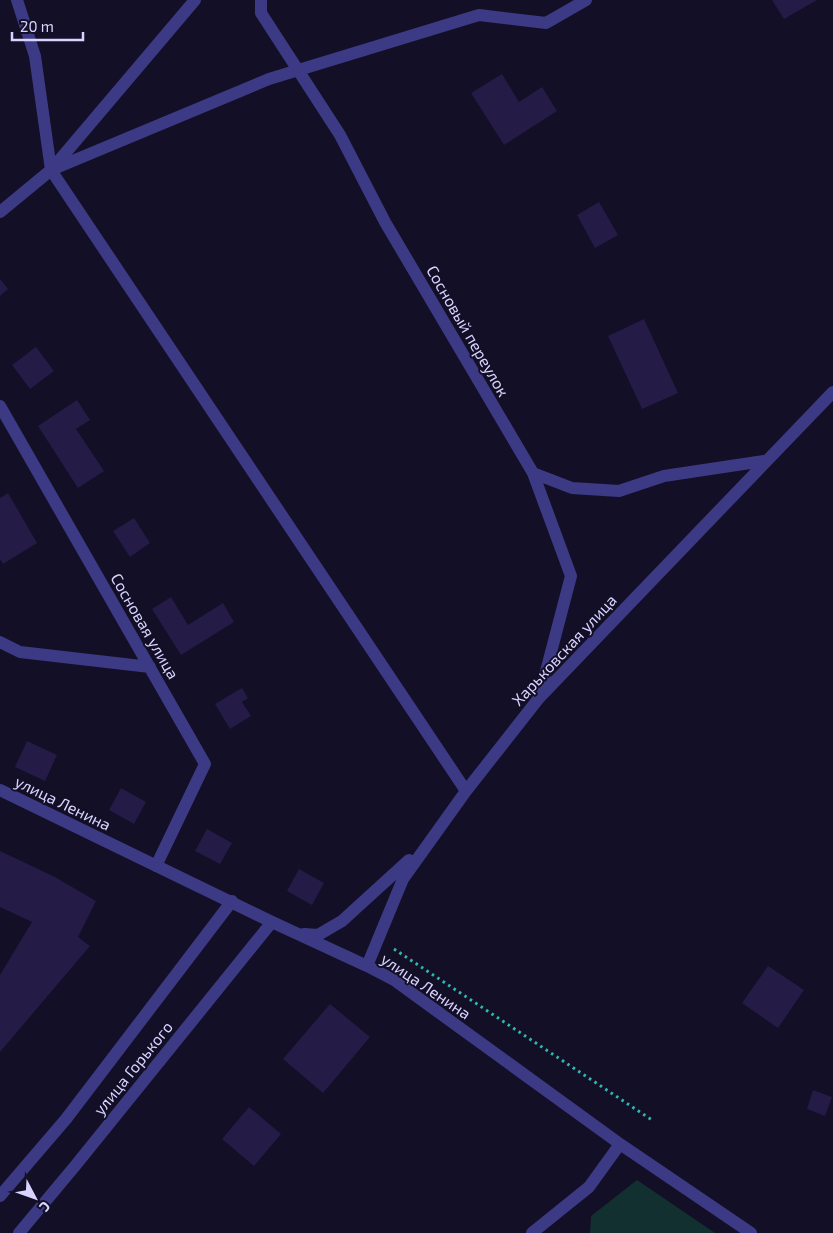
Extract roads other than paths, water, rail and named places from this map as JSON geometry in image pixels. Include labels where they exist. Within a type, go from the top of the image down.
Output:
[{"type":"street","points":[[18,0],[35,56],[51,170],[466,791]]},
{"type":"street","points":[[0,212],[51,170],[195,0]]},
{"type":"street","name":"Сосновый переулок","points":[[261,0],[261,13],[340,135],[385,222],[533,473],[571,576],[539,698]]},
{"type":"street","points":[[51,170],[270,79],[298,70],[479,15],[546,23],[586,0]]},
{"type":"street","name":"Харьковская улица","points":[[367,966],[403,879],[466,791],[539,698],[833,392]]},
{"type":"street","name":"Сосновая улица","points":[[0,406],[205,764],[156,866]]},
{"type":"street","points":[[533,473],[572,488],[619,491],[664,476],[764,462]]},
{"type":"street","points":[[0,642],[20,652],[150,667]]},
{"type":"street","name":"улица Ленина","points":[[0,790],[394,980],[620,1144],[751,1233]]},
{"type":"street","points":[[296,934],[318,935],[342,921],[431,840]]},
{"type":"street","name":"улица Горького","points":[[0,1196],[66,1119],[232,901]]},
{"type":"street","name":"улица Горького","points":[[19,1233],[76,1166],[272,922]]},
{"type":"street","points":[[532,1233],[589,1187],[620,1144]]}]
